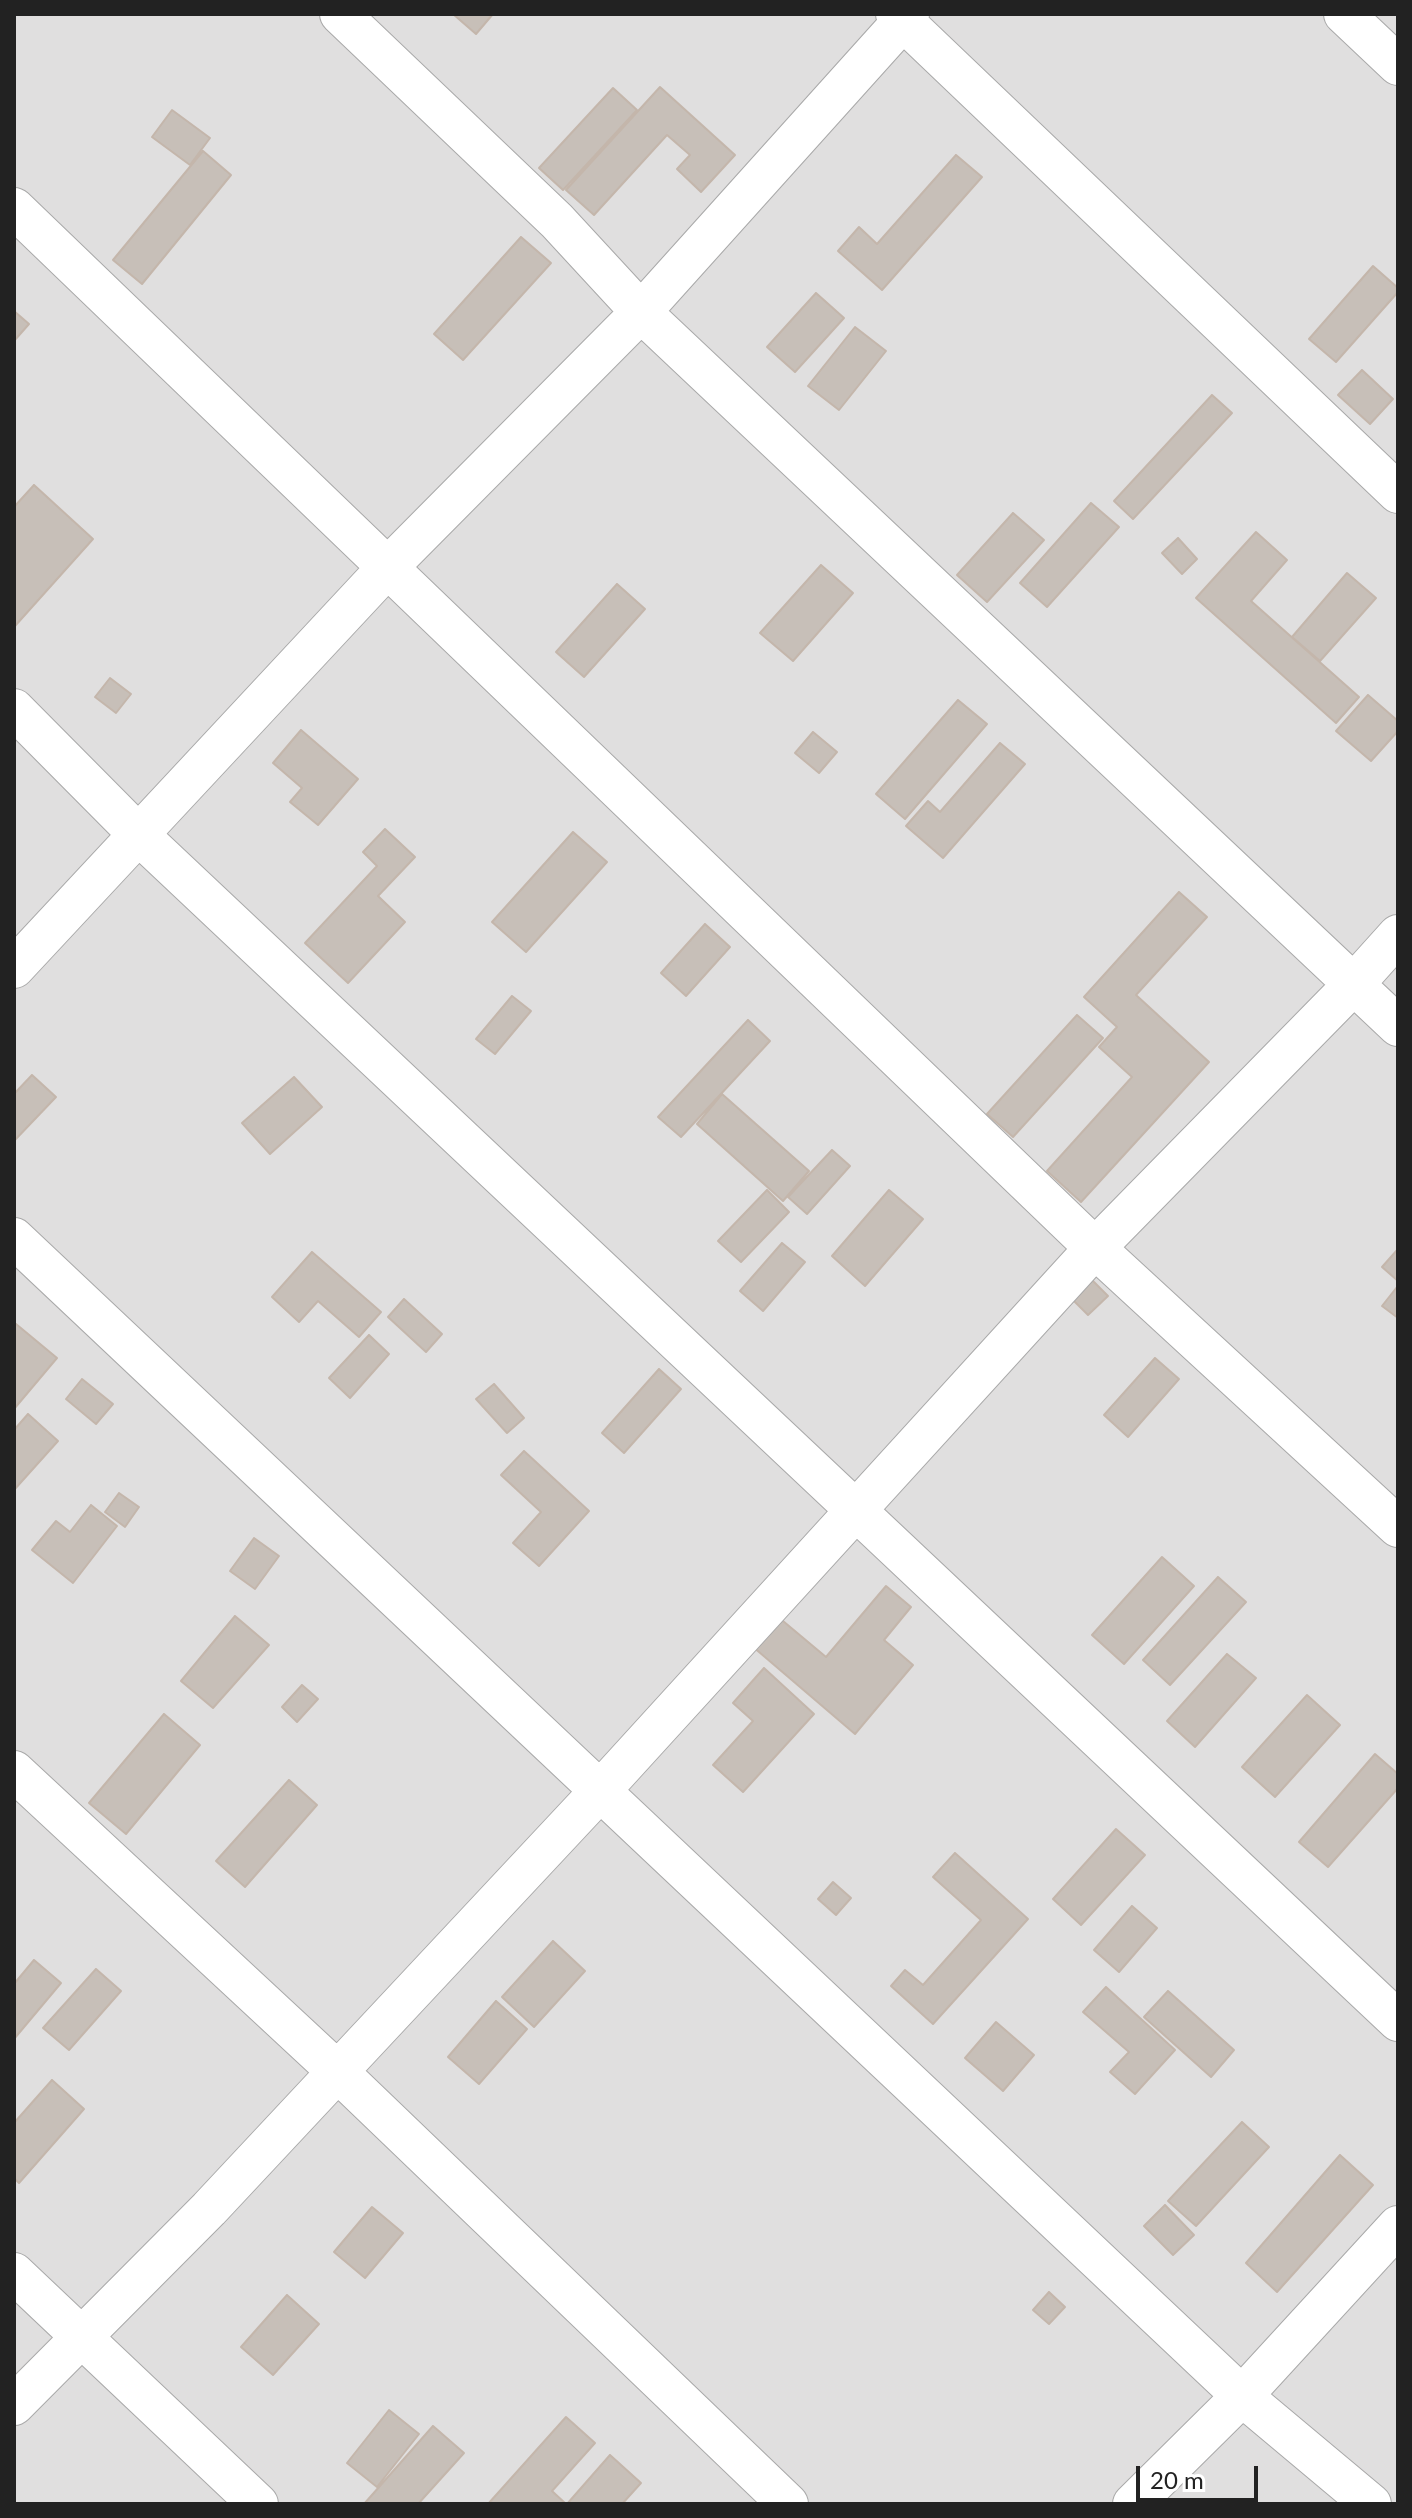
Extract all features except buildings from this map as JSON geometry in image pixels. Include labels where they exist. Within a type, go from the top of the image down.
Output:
[{"type":"street","points":[[340,14],[557,221],[641,312],[1398,1026]]},
{"type":"street","points":[[1344,14],[1398,65]]},
{"type":"street","points":[[14,968],[386,569],[641,312],[902,16],[1398,493]]},
{"type":"street","points":[[14,208],[1095,1248],[1398,1527]]},
{"type":"street","points":[[14,709],[140,836],[1398,2021]]},
{"type":"street","points":[[14,2405],[338,2072],[858,1511],[1095,1248],[1353,985],[1398,935]]},
{"type":"street","points":[[14,1238],[1242,2396],[1371,2504]]},
{"type":"street","points":[[14,1771],[338,2072],[788,2504]]},
{"type":"street","points":[[1133,2504],[1242,2396],[1398,2226]]},
{"type":"street","points":[[14,2273],[258,2504]]},
{"type":"shaded area","points":[[14,14],[1398,14],[1398,2504],[14,2504]]}]
